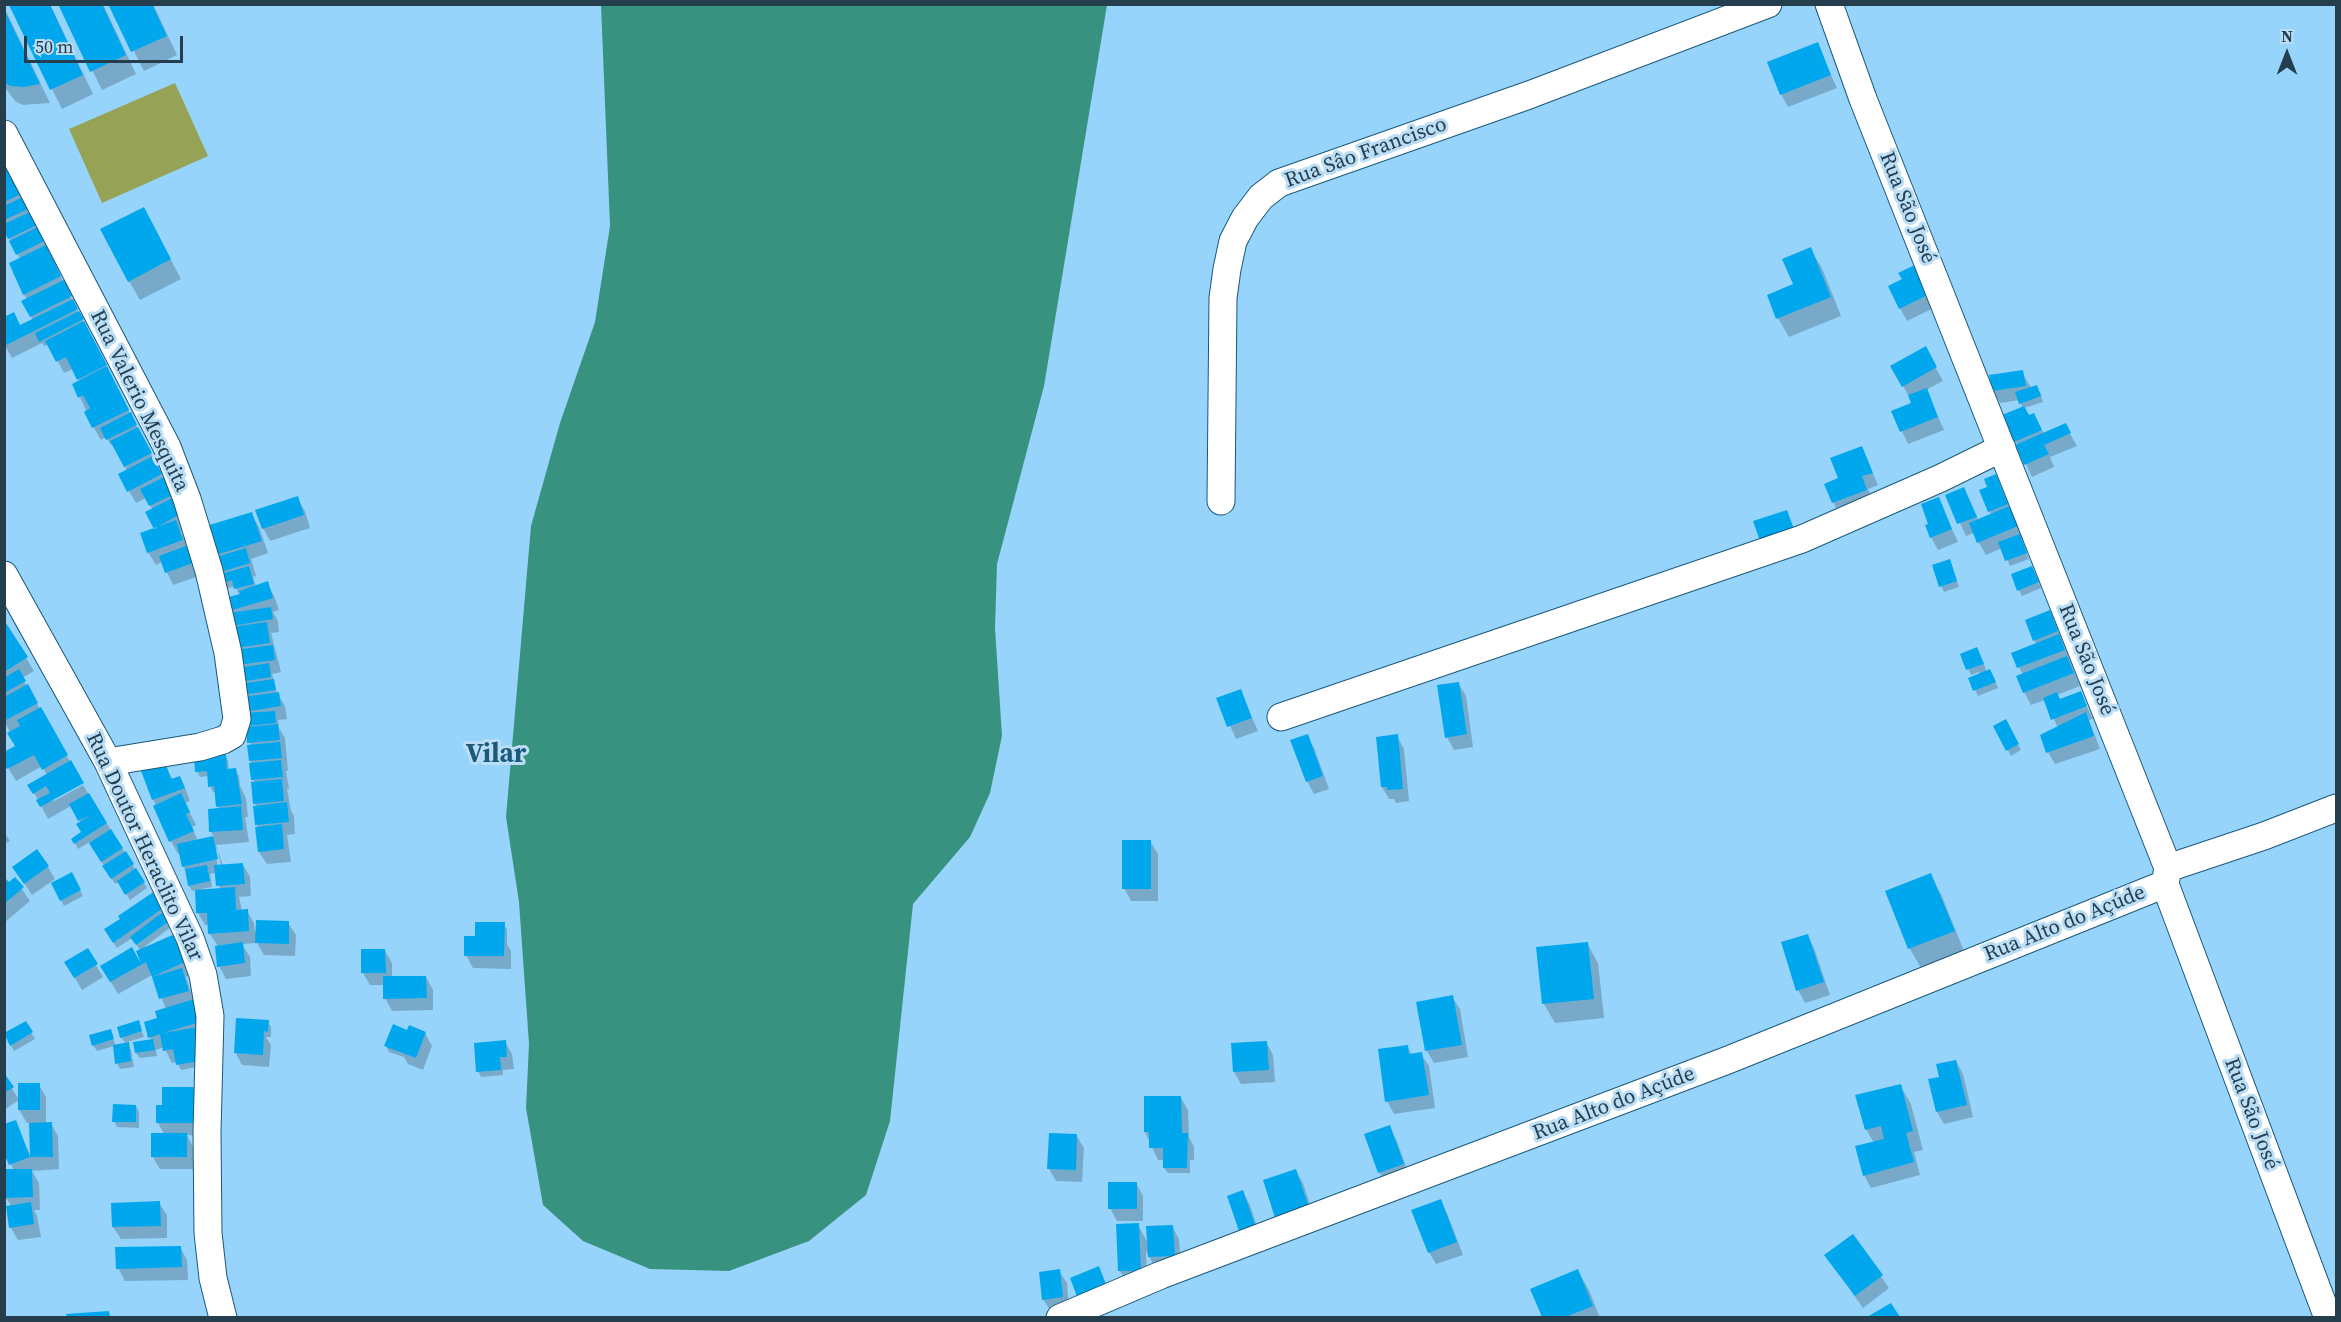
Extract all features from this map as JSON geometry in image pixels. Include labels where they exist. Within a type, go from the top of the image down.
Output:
[{"type":"street","name":"Rua Sâo Francisco","points":[[1221,501],[1223,298],[1233,241],[1245,218],[1261,197],[1279,183],[1529,95],[1768,4]]},
{"type":"street","name":"Rua São José","points":[[1829,4],[1863,99],[2002,448],[2167,876],[2328,1317]]},
{"type":"street","name":"Rua Valerio Mesquita","points":[[4,134],[167,447],[187,499],[212,583],[228,653],[237,719],[232,735],[224,740],[200,747],[108,762]]},
{"type":"street","points":[[1281,717],[1802,539],[1941,478],[2002,448]]},
{"type":"street","name":"Rua Doutor Heraclito Vilar","points":[[4,575],[108,762],[190,938],[208,995],[210,1016],[207,1132],[208,1233],[213,1278],[223,1317]]},
{"type":"street","name":"Rua Alto do Açúde","points":[[1060,1317],[1161,1275],[1728,1060],[2167,876],[2337,808]]},
{"type":"shaded area","points":[[601,5],[1107,5],[1044,386],[997,564],[995,628],[1002,736],[990,793],[970,837],[913,904],[890,1121],[866,1195],[809,1241],[729,1271],[650,1269],[583,1241],[543,1205],[526,1108],[529,1044],[519,902],[506,817],[531,526],[560,423],[595,322],[610,226]]},
{"type":"shaded area","points":[[175,83],[208,156],[102,203],[69,129]]},
{"type":"building","points":[[58,4],[102,4],[126,55],[90,72]]},
{"type":"building","points":[[108,4],[152,4],[167,36],[131,52]]},
{"type":"building","points":[[9,5],[50,5],[83,75],[50,90]]},
{"type":"building","points":[[4,9],[40,84],[24,87],[4,83]]},
{"type":"building","points":[[1818,42],[1831,75],[1780,95],[1767,62]]},
{"type":"building","points":[[4,159],[21,194],[4,202]]},
{"type":"building","points":[[23,197],[28,209],[4,220],[4,206]]},
{"type":"building","points":[[144,207],[171,259],[128,282],[100,229]]},
{"type":"building","points":[[30,212],[37,225],[8,239],[4,232],[4,224]]},
{"type":"building","points":[[38,227],[44,241],[16,255],[9,241]]},
{"type":"building","points":[[46,245],[61,276],[23,295],[9,263]]},
{"type":"building","points":[[1811,247],[1831,297],[1776,319],[1767,295],[1793,284],[1782,259]]},
{"type":"building","points":[[1915,265],[1932,293],[1899,309],[1888,286],[1902,279],[1898,273]]},
{"type":"building","points":[[64,280],[72,296],[30,317],[21,301]]},
{"type":"building","points":[[73,299],[78,309],[4,346],[4,317],[14,312],[20,325]]},
{"type":"building","points":[[79,311],[84,319],[39,342],[35,333]]},
{"type":"building","points":[[84,321],[107,365],[77,380],[66,357],[56,362],[45,341]]},
{"type":"building","points":[[1926,346],[1937,367],[1902,387],[1890,366]]},
{"type":"building","points":[[107,366],[129,410],[92,428],[84,412],[90,408],[83,395],[78,398],[72,384]]},
{"type":"building","points":[[2023,370],[2026,386],[1992,391],[1989,375]]},
{"type":"building","points":[[2037,385],[2041,396],[2019,404],[2015,392]]},
{"type":"building","points":[[1927,388],[1938,417],[1900,432],[1891,411],[1911,403],[1908,395]]},
{"type":"building","points":[[2024,406],[2029,415],[2034,413],[2042,430],[2014,442],[2002,415]]},
{"type":"building","points":[[131,412],[137,425],[106,440],[100,428]]},
{"type":"building","points":[[2066,423],[2071,433],[2044,445],[2049,454],[2024,465],[2015,445]]},
{"type":"building","points":[[138,427],[152,453],[124,467],[110,441]]},
{"type":"building","points":[[1862,446],[1873,473],[1862,476],[1867,490],[1832,503],[1824,484],[1838,478],[1830,458]]},
{"type":"building","points":[[153,456],[162,474],[127,492],[118,474]]},
{"type":"building","points":[[1996,474],[2008,504],[1988,512],[1979,490],[1987,487],[1984,479]]},
{"type":"building","points":[[164,477],[173,495],[149,506],[140,489]]},
{"type":"building","points":[[1964,487],[1977,517],[1957,524],[1945,495]]},
{"type":"building","points":[[298,496],[304,515],[262,529],[255,510]]},
{"type":"building","points":[[174,497],[182,513],[154,529],[145,512]]},
{"type":"building","points":[[1939,497],[1952,529],[1930,538],[1921,504]]},
{"type":"building","points":[[2009,506],[2018,526],[1977,543],[1969,523]]},
{"type":"building","points":[[1787,510],[1795,532],[1761,544],[1753,521]]},
{"type":"building","points":[[252,512],[262,541],[212,556],[203,527]]},
{"type":"building","points":[[176,520],[183,540],[147,553],[140,533]]},
{"type":"building","points":[[2020,534],[2027,553],[2005,561],[1998,542]]},
{"type":"building","points":[[186,546],[193,563],[165,573],[159,556]]},
{"type":"building","points":[[246,548],[250,563],[218,573],[213,558]]},
{"type":"building","points":[[1950,559],[1957,581],[1939,587],[1932,565]]},
{"type":"building","points":[[249,566],[254,584],[234,589],[232,580],[221,584],[218,575]]},
{"type":"building","points":[[2032,566],[2039,582],[2017,591],[2011,574]]},
{"type":"building","points":[[268,581],[273,598],[229,611],[225,598]]},
{"type":"building","points":[[271,607],[273,619],[232,626],[229,613]]},
{"type":"building","points":[[2050,610],[2058,631],[2033,641],[2025,620]]},
{"type":"building","points":[[4,620],[28,657],[4,672]]},
{"type":"building","points":[[267,622],[270,643],[235,648],[232,627]]},
{"type":"building","points":[[2059,634],[2065,650],[2017,668],[2011,653]]},
{"type":"building","points":[[273,645],[275,660],[237,665],[235,650]]},
{"type":"building","points":[[1977,647],[1984,664],[1966,670],[1960,654]]},
{"type":"building","points":[[2067,656],[2074,673],[2023,693],[2016,676]]},
{"type":"building","points":[[269,663],[271,677],[240,682],[238,668]]},
{"type":"building","points":[[19,669],[26,681],[4,693],[4,678]]},
{"type":"building","points":[[1990,669],[1996,682],[1973,691],[1968,678]]},
{"type":"building","points":[[274,679],[276,690],[242,695],[240,684]]},
{"type":"building","points":[[1459,682],[1467,734],[1445,738],[1437,685]]},
{"type":"building","points":[[28,684],[38,703],[4,721],[4,697]]},
{"type":"building","points":[[1241,689],[1252,718],[1227,727],[1216,698]]},
{"type":"building","points":[[2081,691],[2087,706],[2051,720],[2043,698],[2057,692],[2060,699]]},
{"type":"building","points":[[279,692],[281,706],[244,712],[242,697]]},
{"type":"building","points":[[41,707],[68,755],[42,770],[34,755],[7,769],[4,764],[4,752],[15,746],[7,733],[20,726],[17,720]]},
{"type":"building","points":[[275,711],[276,723],[246,726],[244,713]]},
{"type":"building","points":[[2086,712],[2094,736],[2046,753],[2040,735]]},
{"type":"building","points":[[2006,719],[2019,744],[2006,751],[1993,726]]},
{"type":"building","points":[[278,724],[280,740],[247,743],[246,727]]},
{"type":"building","points":[[1308,734],[1323,776],[1306,782],[1290,740]]},
{"type":"building","points":[[1398,734],[1403,789],[1387,790],[1387,787],[1381,787],[1376,737]]},
{"type":"building","points":[[280,742],[282,758],[249,761],[247,745]]},
{"type":"building","points":[[226,754],[227,769],[236,768],[242,804],[216,807],[214,786],[208,787],[207,771],[195,772],[194,756]]},
{"type":"building","points":[[164,759],[171,779],[180,776],[185,788],[152,800],[140,768]]},
{"type":"building","points":[[71,760],[84,783],[40,807],[36,800],[50,793],[46,786],[33,794],[27,785]]},
{"type":"building","points":[[281,760],[283,777],[251,780],[249,763]]},
{"type":"building","points":[[282,779],[284,801],[253,804],[251,782]]},
{"type":"building","points":[[89,793],[107,823],[74,844],[71,839],[81,832],[76,824],[91,815],[78,821],[69,804]]},
{"type":"building","points":[[181,793],[190,812],[186,814],[194,831],[169,842],[153,806]]},
{"type":"building","points":[[287,802],[289,822],[255,825],[253,806]]},
{"type":"building","points":[[241,806],[243,830],[209,832],[208,809]]},
{"type":"building","points":[[282,824],[284,849],[258,852],[255,827]]},
{"type":"building","points":[[111,829],[123,848],[101,862],[89,843]]},
{"type":"building","points":[[213,836],[218,859],[182,867],[177,844]]},
{"type":"building","points":[[1122,840],[1151,840],[1151,889],[1122,889]]},
{"type":"building","points":[[37,849],[49,866],[24,884],[12,867]]},
{"type":"building","points":[[126,851],[134,864],[111,879],[102,866]]},
{"type":"building","points":[[243,863],[245,884],[216,886],[214,865]]},
{"type":"building","points":[[207,865],[210,881],[188,886],[185,869]]},
{"type":"building","points":[[136,868],[145,882],[125,895],[117,881]]},
{"type":"building","points":[[72,872],[81,890],[60,901],[51,883]]},
{"type":"building","points":[[1931,873],[1955,931],[1908,949],[1885,891]]},
{"type":"building","points":[[4,877],[9,882],[15,877],[24,887],[4,904]]},
{"type":"building","points":[[235,887],[236,910],[248,909],[249,931],[208,934],[207,913],[196,913],[195,890]]},
{"type":"building","points":[[155,891],[166,906],[113,943],[104,929],[120,919],[118,916]]},
{"type":"building","points":[[163,912],[169,921],[136,945],[130,937]]},
{"type":"building","points":[[256,920],[289,921],[289,944],[255,943]]},
{"type":"building","points":[[475,922],[505,922],[504,956],[464,956],[464,936],[475,936]]},
{"type":"building","points":[[175,934],[187,961],[152,977],[146,962],[110,982],[100,966],[132,947],[141,964],[136,951]]},
{"type":"building","points":[[1808,934],[1824,982],[1796,991],[1781,942]]},
{"type":"building","points":[[243,942],[245,963],[217,967],[215,946]]},
{"type":"building","points":[[1588,942],[1594,999],[1542,1004],[1536,947]]},
{"type":"building","points":[[88,948],[98,964],[74,978],[64,962]]},
{"type":"building","points":[[361,949],[385,949],[386,973],[361,973]]},
{"type":"building","points":[[182,968],[189,991],[159,999],[152,977]]},
{"type":"building","points":[[383,976],[426,976],[427,998],[383,999]]},
{"type":"building","points":[[1453,995],[1462,1045],[1425,1051],[1416,1002]]},
{"type":"building","points":[[201,997],[207,1020],[163,1033],[198,1027],[205,1060],[176,1065],[173,1049],[163,1051],[160,1034],[148,1038],[144,1022],[157,1018],[155,1011]]},
{"type":"building","points":[[236,1018],[269,1020],[268,1032],[264,1031],[263,1055],[234,1053]]},
{"type":"building","points":[[139,1020],[142,1031],[120,1038],[117,1027]]},
{"type":"building","points":[[26,1021],[33,1032],[10,1046],[4,1033]]},
{"type":"building","points":[[393,1024],[407,1030],[409,1025],[426,1032],[416,1058],[384,1046]]},
{"type":"building","points":[[111,1029],[114,1039],[92,1046],[89,1035]]},
{"type":"building","points":[[153,1039],[155,1050],[135,1053],[133,1042]]},
{"type":"building","points":[[506,1040],[507,1057],[500,1057],[501,1070],[476,1072],[474,1043]]},
{"type":"building","points":[[1267,1041],[1269,1070],[1233,1072],[1231,1043]]},
{"type":"building","points":[[129,1042],[131,1061],[115,1064],[113,1045]]},
{"type":"building","points":[[1408,1045],[1409,1054],[1422,1052],[1429,1095],[1385,1102],[1378,1049]]},
{"type":"building","points":[[1956,1060],[1967,1105],[1936,1112],[1928,1079],[1939,1077],[1936,1064]]},
{"type":"building","points":[[4,1073],[14,1087],[4,1093]]},
{"type":"building","points":[[18,1083],[40,1083],[40,1110],[18,1110]]},
{"type":"building","points":[[1901,1084],[1913,1131],[1906,1133],[1914,1162],[1863,1176],[1855,1146],[1884,1139],[1881,1126],[1865,1130],[1855,1095]]},
{"type":"building","points":[[162,1087],[194,1087],[193,1123],[156,1123],[156,1105],[162,1105]]},
{"type":"building","points":[[1144,1096],[1181,1096],[1182,1133],[1188,1133],[1187,1168],[1163,1168],[1163,1148],[1149,1148],[1149,1132],[1144,1132]]},
{"type":"building","points":[[113,1104],[136,1105],[136,1122],[112,1122]]},
{"type":"building","points":[[16,1120],[30,1157],[9,1165],[4,1153],[4,1124]]},
{"type":"building","points":[[52,1122],[53,1157],[30,1157],[29,1123]]},
{"type":"building","points":[[1390,1125],[1404,1164],[1378,1173],[1364,1134]]},
{"type":"building","points":[[151,1133],[187,1133],[187,1157],[151,1157]]},
{"type":"building","points":[[1049,1133],[1077,1134],[1076,1170],[1047,1169]]},
{"type":"building","points":[[4,1169],[32,1169],[33,1197],[5,1198]]},
{"type":"building","points":[[1296,1169],[1310,1210],[1276,1221],[1263,1180]]},
{"type":"building","points":[[1108,1182],[1137,1182],[1137,1209],[1108,1209]]},
{"type":"building","points":[[1243,1190],[1255,1225],[1239,1231],[1227,1196]]},
{"type":"building","points":[[1441,1199],[1457,1242],[1428,1253],[1411,1210]]},
{"type":"building","points":[[160,1201],[161,1226],[112,1227],[111,1203]]},
{"type":"building","points":[[31,1202],[34,1224],[9,1228],[6,1206]]},
{"type":"building","points":[[1139,1223],[1141,1271],[1118,1271],[1116,1224]]},
{"type":"building","points":[[1173,1225],[1175,1256],[1148,1257],[1146,1226]]},
{"type":"building","points":[[1853,1234],[1883,1275],[1855,1296],[1824,1255]]},
{"type":"building","points":[[181,1246],[182,1267],[116,1269],[115,1247]]},
{"type":"building","points":[[1099,1266],[1107,1287],[1078,1299],[1070,1278]]},
{"type":"building","points":[[1060,1269],[1063,1297],[1042,1300],[1039,1272]]},
{"type":"building","points":[[1578,1269],[1593,1306],[1565,1317],[1542,1317],[1530,1289]]},
{"type":"building","points":[[1891,1303],[1900,1317],[1867,1317]]},
{"type":"building","points":[[109,1311],[110,1317],[67,1317],[66,1314]]},
{"type":"district","name":"Vilar","points":[[496,755]]}]
